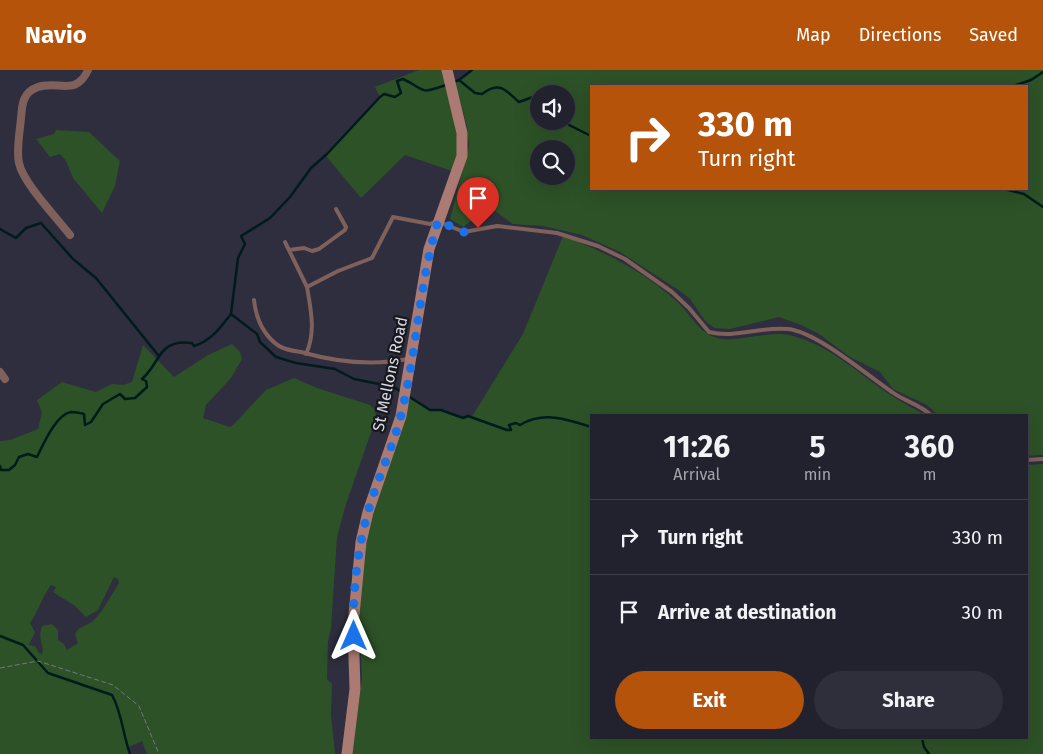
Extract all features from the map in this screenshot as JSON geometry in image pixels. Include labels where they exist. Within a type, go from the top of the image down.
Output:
[{"type":"main road","name":"St Mellons Road","points":[[347,754],[355,689],[354,625],[361,542],[368,512],[401,416],[429,250],[462,156],[462,133],[448,74]]},
{"type":"street","points":[[70,235],[24,177],[18,163],[22,104],[26,94],[33,89],[40,86],[73,86],[83,80],[88,70]]},
{"type":"street","points":[[0,372],[5,380]]},
{"type":"lane","points":[[289,250],[304,248],[312,251],[319,249],[345,230],[346,227],[336,209]]},
{"type":"lane","points":[[307,287],[356,263],[372,258],[393,217],[430,224],[438,221],[464,232],[498,226],[557,233],[590,243],[625,259],[672,292],[689,308],[709,332],[730,335],[790,329],[806,334],[851,362],[892,392],[918,405],[930,414]]},
{"type":"lane","points":[[285,242],[307,287],[312,314],[312,341],[306,354]]},
{"type":"lane","points":[[254,300],[256,316],[271,339],[281,347],[339,361],[391,362],[412,358]]},
{"type":"lane","points":[[1028,460],[1043,459]]},
{"type":"path","points":[[0,668],[38,662],[113,685],[139,706],[158,754]]},
{"type":"green space","points":[[419,70],[443,70],[452,103],[459,151],[452,171],[405,155],[361,198],[326,156],[380,97],[375,87]]},
{"type":"green space","points":[[472,70],[1043,70],[1043,455],[1028,456],[1028,414],[937,414],[927,405],[893,389],[880,372],[850,357],[819,334],[779,317],[730,329],[715,328],[706,322],[690,299],[680,291],[620,252],[582,235],[543,226],[513,224],[492,209],[472,209],[472,220],[463,227],[450,219],[469,146],[467,127],[455,82]]},
{"type":"green space","points":[[56,130],[89,132],[120,161],[115,186],[102,213],[73,178],[66,161],[60,154],[50,157],[36,139],[54,134]]},
{"type":"green space","points":[[563,236],[593,248],[635,270],[679,304],[707,334],[721,339],[740,339],[780,334],[805,340],[834,355],[888,393],[923,414],[590,414],[590,739],[1028,739],[1028,465],[1043,464],[1043,754],[352,754],[362,679],[359,608],[368,528],[410,397],[430,410],[441,410],[463,418],[468,416],[471,418],[523,334]]},
{"type":"green space","points":[[232,344],[240,352],[242,359],[231,378],[206,405],[203,418],[230,427],[266,390],[294,378],[317,388],[370,405],[375,410],[376,418],[346,504],[337,537],[331,629],[328,641],[327,679],[332,684],[331,715],[335,754],[147,754],[142,741],[129,747],[130,754],[0,754],[0,441],[10,440],[38,429],[42,413],[37,400],[62,382],[96,392],[112,384],[123,385],[132,382],[143,345],[174,377],[208,355]],"holes":[[[114,577],[118,579],[119,583],[98,616],[75,634],[78,643],[67,650],[64,644],[58,640],[58,630],[52,624],[42,626],[40,635],[43,648],[42,654],[39,653],[35,646],[29,645],[35,632],[30,623],[51,585],[56,587],[53,592],[75,606],[86,617],[98,610]]]},
{"type":"waterway","points":[[459,80],[472,70]]},
{"type":"waterway","points":[[1016,85],[1031,80],[1043,72]]},
{"type":"waterway","points":[[231,314],[238,258],[245,244],[241,236],[270,218],[290,197],[311,168],[327,154],[380,97],[384,94],[395,97],[401,93],[397,81],[403,79],[423,90],[446,85]]},
{"type":"waterway","points":[[454,82],[459,80],[475,93],[482,94],[498,87],[519,102],[530,98]]},
{"type":"waterway","points":[[575,128],[590,136]]},
{"type":"waterway","points":[[1008,190],[1024,194],[1043,207]]},
{"type":"waterway","points":[[0,229],[16,238],[26,228],[41,223],[73,259],[96,278],[158,355]]},
{"type":"waterway","points":[[0,466],[1,470],[9,470],[15,465],[19,457],[28,454],[37,457],[55,424],[65,414],[71,412],[84,414],[85,425],[91,422],[103,404],[120,394],[125,399],[135,398],[147,387],[146,381],[142,379],[166,348],[181,342],[192,343],[194,346],[200,344],[215,333],[231,314],[257,334],[260,342],[276,357],[296,363],[335,369],[354,379],[394,387],[401,392]]},
{"type":"waterway","points":[[408,396],[430,410],[441,410],[463,418],[468,416],[507,430],[511,430],[509,425],[516,423],[520,425],[537,418],[546,417],[564,419],[590,427]]},
{"type":"waterway","points":[[0,636],[23,645],[48,673],[112,695],[118,709],[130,754]]},
{"type":"waterway","points":[[922,739],[924,747],[929,754]]},
{"type":"route","points":[[354,636],[355,592],[361,542],[368,512],[401,416],[429,250],[438,221],[464,232],[478,228]]}]
